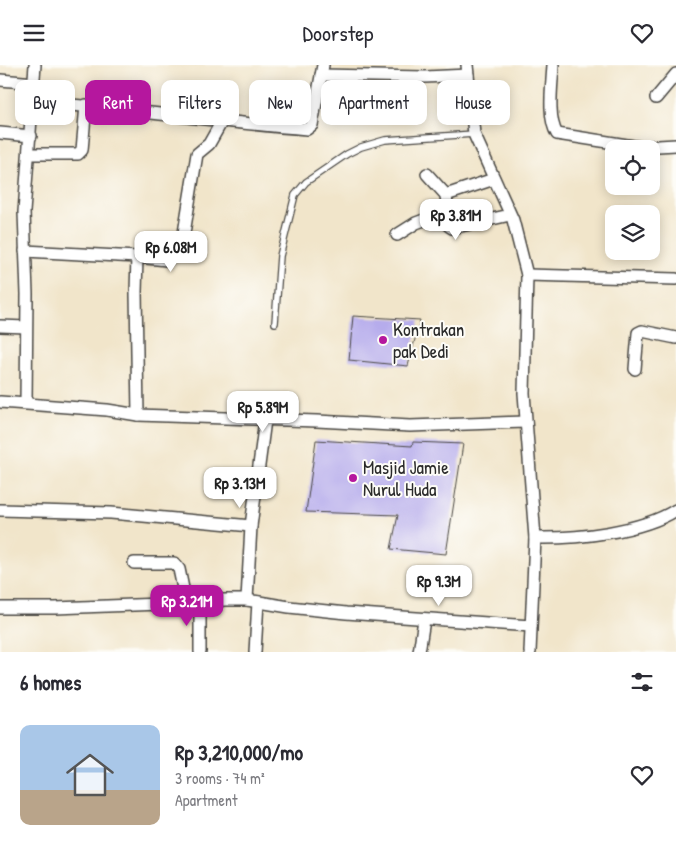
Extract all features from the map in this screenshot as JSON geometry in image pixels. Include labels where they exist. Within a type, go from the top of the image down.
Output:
[{"type":"street","points":[[35,65],[35,80]]},
{"type":"street","points":[[552,65],[551,115],[553,127],[557,134],[640,147],[676,145]]},
{"type":"street","points":[[239,123],[309,128],[312,125],[322,70],[425,77],[467,70],[474,134],[510,215],[527,275],[523,369],[535,538],[530,652]]},
{"type":"street","points":[[656,97],[676,74]]},
{"type":"street","points":[[0,79],[15,81]]},
{"type":"street","points":[[29,155],[78,155],[82,150],[85,116]]},
{"type":"street","points":[[26,403],[24,212],[32,125]]},
{"type":"street","points":[[25,251],[167,260],[179,249],[183,239],[197,154],[208,144],[220,125]]},
{"type":"street","points":[[0,133],[31,136]]},
{"type":"street","points":[[427,174],[446,195],[449,226],[453,228],[510,215]]},
{"type":"street","points":[[446,195],[494,179]]},
{"type":"street","points":[[397,235],[416,223],[448,211]]},
{"type":"street","points":[[137,257],[138,415]]},
{"type":"street","points":[[527,275],[676,279]]},
{"type":"street","points":[[0,325],[26,327]]},
{"type":"street","points":[[635,369],[638,333],[642,331],[676,338]]},
{"type":"street","points":[[0,402],[107,410],[138,415],[410,426],[526,422]]},
{"type":"street","points":[[255,652],[251,526],[265,420]]},
{"type":"street","points":[[0,510],[111,513],[251,526]]},
{"type":"street","points":[[535,538],[566,539],[610,531],[648,523],[665,517],[676,510]]},
{"type":"street","points":[[134,563],[174,563],[179,569],[186,603]]},
{"type":"street","points":[[0,608],[55,608],[225,600],[252,601],[289,607],[424,619],[531,626]]},
{"type":"street","points":[[200,602],[200,652]]},
{"type":"street","points":[[419,652],[424,619]]},
{"type":"lane","points":[[275,323],[280,256],[295,195],[306,181],[347,153],[372,143],[385,140],[474,134]]},
{"type":"building","name":"Kontrakan pak Dedi","points":[[353,316],[420,320],[408,366],[349,360]]},
{"type":"building","points":[[316,440],[412,446],[413,442],[463,444],[446,554],[391,549],[398,515],[306,512]]},
{"type":"place","name":"Kontrakan pak Dedi","points":[[383,340]]},
{"type":"place","name":"Masjid Jamie Nurul Huda","points":[[353,478]]}]
